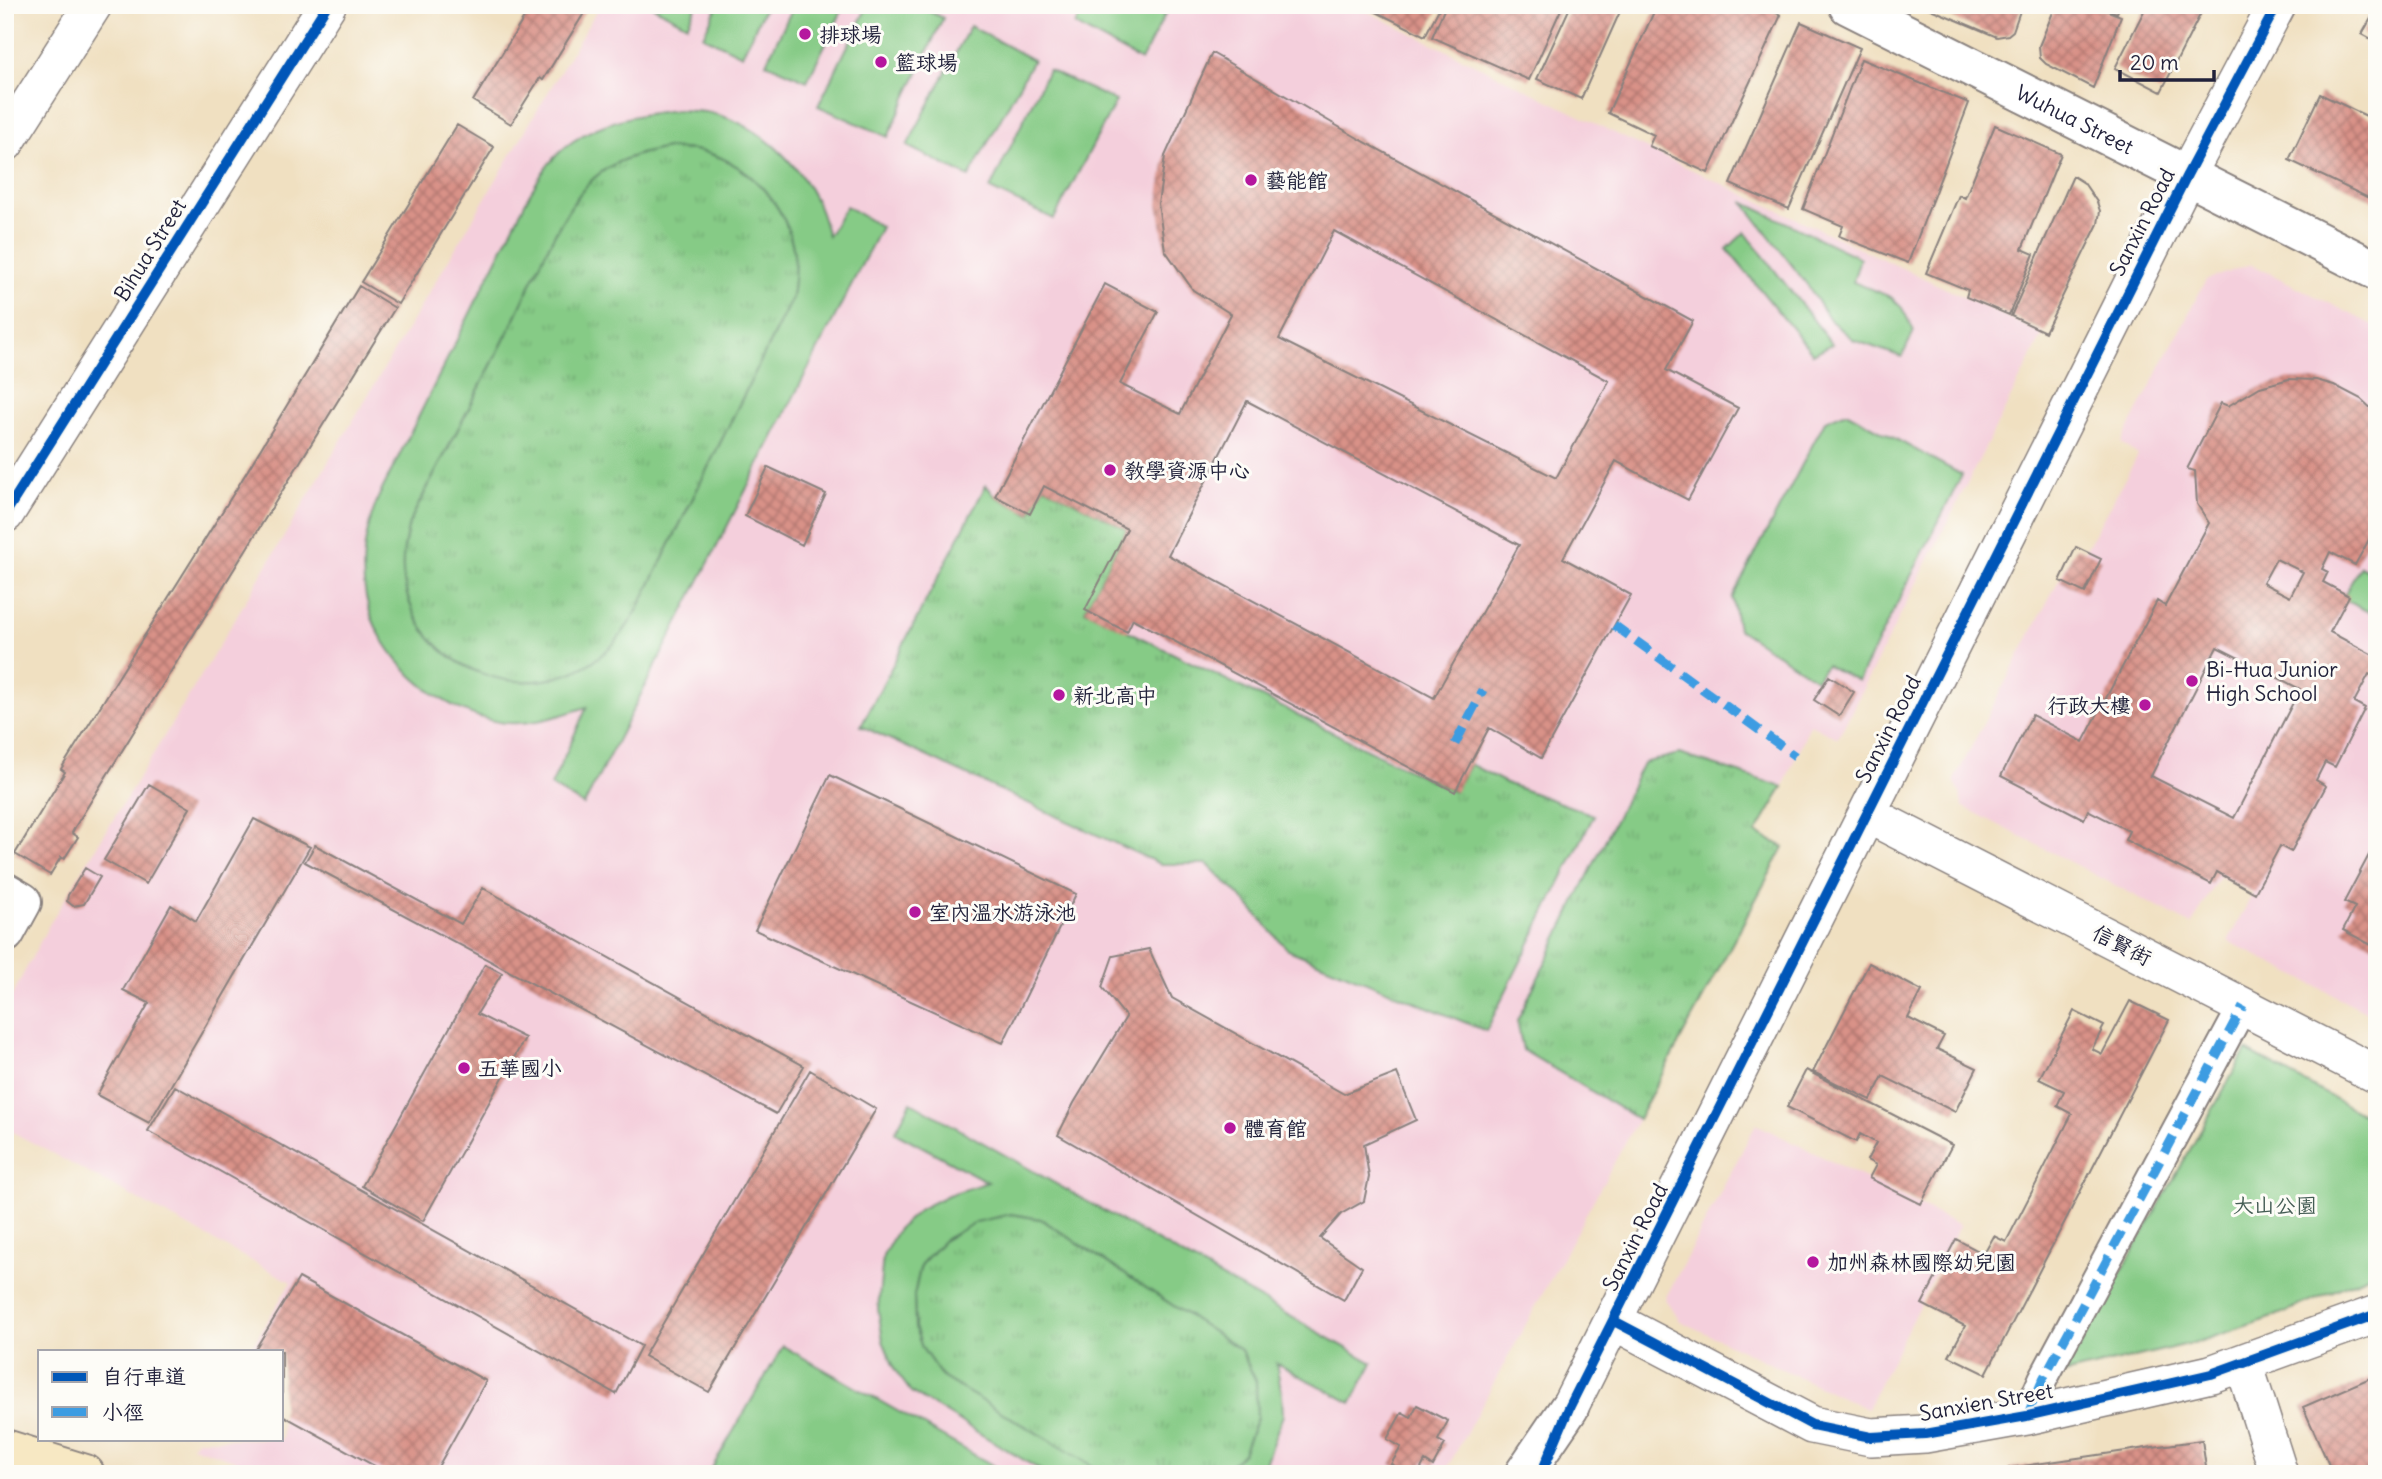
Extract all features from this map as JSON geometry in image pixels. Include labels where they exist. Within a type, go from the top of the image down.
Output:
[{"type":"main road","points":[[5,1449],[85,1474]]},
{"type":"street","points":[[5,143],[93,5]]},
{"type":"street","name":"Bihua Street","points":[[5,514],[327,5]]},
{"type":"street","name":"Wuhua Street","points":[[1848,5],[2377,271]]},
{"type":"street","name":"Sanxin Road","points":[[1541,1474],[1569,1408],[2187,176],[2277,5]]},
{"type":"street","name":"信賢街","points":[[1867,814],[2377,1074]]},
{"type":"street","points":[[5,892],[22,902],[5,933]]},
{"type":"street","points":[[2027,1416],[2043,1379],[2243,1006]]},
{"type":"street","name":"Sanxien Street","points":[[1614,1321],[1812,1425],[1871,1437],[1925,1434],[2027,1416],[2211,1374],[2377,1314]]},
{"type":"street","points":[[2244,1364],[2278,1474]]},
{"type":"street","name":"Sanxin Road","points":[[1524,1474],[1569,1408]]},
{"type":"shaded area","name":"新北高中","points":[[600,5],[1354,5],[1635,143],[2043,334],[1838,738],[1810,724],[1783,787],[1756,833],[1784,847],[1444,1474],[276,1474],[192,1446],[195,1440],[284,1440],[284,1350],[250,1350],[291,1282],[5,1128],[5,1009],[50,923],[207,666]]},
{"type":"shaded area","name":"Bi-Hua Junior High School","points":[[2251,264],[2377,327],[2377,1017],[2228,941],[2253,893],[2219,876],[2192,925],[1962,806],[1960,792],[1954,780],[2076,547],[2085,551],[2138,455],[2121,443],[2206,280]]},
{"type":"shaded area","name":"加州森林國際幼兒園","points":[[1756,1124],[1960,1225],[1867,1409],[1680,1321],[1665,1299]]},
{"type":"green space","points":[[650,5],[697,5],[687,25]]},
{"type":"green space","name":"排球場","points":[[718,5],[766,5],[742,55],[703,36]]},
{"type":"green space","name":"排球場","points":[[794,5],[845,5],[807,81],[766,63]]},
{"type":"green space","name":"籃球場","points":[[868,5],[916,5],[943,18],[888,137],[818,106]]},
{"type":"green space","points":[[1085,5],[1170,5],[1141,61],[1075,25]]},
{"type":"green space","points":[[970,26],[1033,60],[969,177],[907,146]]},
{"type":"green space","points":[[1048,70],[1116,101],[1054,219],[990,189]]},
{"type":"green space","points":[[679,110],[711,113],[728,118],[760,135],[775,147],[788,159],[810,189],[828,236],[846,206],[881,227],[584,805],[551,786],[587,707],[544,720],[510,723],[477,716],[434,694],[397,660],[372,619],[364,584],[364,547],[378,498],[530,193],[548,165],[561,151],[590,131],[625,119]],"holes":[[[667,148],[713,155],[746,173],[761,186],[783,218],[790,236],[795,271],[792,298],[637,611],[618,638],[604,653],[576,670],[547,680],[516,681],[486,675],[459,662],[435,643],[416,618],[405,587],[403,571],[409,523],[570,207],[602,171],[619,161]]]},
{"type":"green space","points":[[667,148],[713,155],[746,173],[761,186],[783,218],[790,236],[795,265],[792,298],[637,611],[618,638],[604,653],[576,670],[547,680],[516,681],[486,675],[459,662],[435,643],[416,618],[405,587],[403,571],[409,523],[570,207],[594,178],[610,166]]},
{"type":"green space","points":[[1743,202],[1860,258],[1853,282],[1891,297],[1902,308],[1914,331],[1902,357],[1854,340],[1831,321],[1808,286]]},
{"type":"green space","points":[[1745,232],[1832,344],[1813,354],[1727,249]]},
{"type":"green space","points":[[1846,412],[1962,475],[1858,681],[1826,665],[1816,679],[1738,629],[1732,598],[1825,421]]},
{"type":"green space","points":[[986,485],[995,496],[1030,514],[1044,486],[1127,529],[1085,610],[1454,792],[1470,764],[1508,784],[1594,815],[1486,1031],[1288,950],[1244,900],[1207,864],[1160,864],[861,726]]},
{"type":"green space","points":[[2360,566],[2377,575],[2377,616],[2342,599]]},
{"type":"green space","points":[[1679,754],[1783,787],[1756,833],[1784,847],[1638,1119],[1523,1050],[1517,1021],[1643,763]]},
{"type":"green space","name":"大山公園","points":[[2246,1050],[2377,1122],[2377,1272],[2273,1317],[2201,1341],[2064,1374]]},
{"type":"green space","points":[[911,1102],[1373,1363],[1351,1403],[1276,1363],[1283,1415],[1261,1474],[1222,1474],[1243,1453],[1257,1418],[1256,1381],[1241,1350],[1041,1219],[1011,1214],[976,1222],[944,1240],[921,1264],[914,1295],[915,1328],[922,1348],[942,1377],[1106,1474],[1047,1474],[911,1392],[895,1370],[883,1341],[878,1309],[883,1256],[898,1229],[920,1209],[948,1195],[988,1182],[895,1132]]},
{"type":"green space","points":[[1011,1214],[1041,1219],[1241,1350],[1256,1381],[1257,1418],[1243,1453],[1222,1474],[1106,1474],[942,1377],[922,1348],[915,1327],[914,1295],[921,1264],[944,1240],[976,1221]]},
{"type":"green space","points":[[783,1346],[1008,1474],[722,1474],[712,1468]]},
{"type":"building","points":[[532,5],[589,5],[543,80],[540,78],[511,124],[473,101]]},
{"type":"building","points":[[1362,5],[1441,5],[1425,36]]},
{"type":"building","points":[[1446,5],[1563,5],[1529,80],[1432,37]]},
{"type":"building","points":[[1571,5],[1623,5],[1581,99],[1537,79]]},
{"type":"building","points":[[1657,5],[1759,5],[1781,15],[1708,173],[1649,146],[1654,135],[1608,113]]},
{"type":"building","points":[[1921,5],[2022,5],[2013,31],[1997,37]]},
{"type":"building","points":[[2056,5],[2078,5],[2088,9],[2092,5],[2121,16],[2093,88],[2046,64],[2040,58],[2039,46]]},
{"type":"building","points":[[2098,5],[2120,5],[2117,13]]},
{"type":"building","points":[[2147,5],[2205,5],[2161,92],[2115,68]]},
{"type":"building","points":[[2377,8],[2377,42],[2362,34]]},
{"type":"building","points":[[1801,22],[1860,48],[1789,209],[1730,184]]},
{"type":"building","points":[[1212,53],[1363,141],[1693,321],[1666,370],[1738,408],[1688,500],[1616,461],[1563,558],[1631,595],[1541,758],[1489,728],[1455,792],[1133,619],[1127,632],[1085,610],[1127,529],[1044,486],[1030,514],[995,496],[1105,284],[1158,312],[1120,384],[1180,414],[1231,314],[1193,290],[1165,250],[1158,204],[1165,156]],"holes":[[[1334,231],[1609,381],[1556,478],[1279,339]],[[1247,401],[1519,545],[1434,698],[1168,555]]]},
{"type":"building","points":[[1861,59],[1969,103],[1908,263],[1839,236],[1843,226],[1803,209]]},
{"type":"building","points":[[2320,94],[2377,121],[2377,202],[2289,160]]},
{"type":"building","points":[[457,125],[494,147],[398,304],[361,282]]},
{"type":"building","points":[[1995,125],[2061,154],[2022,249],[2034,254],[2009,315],[1966,297],[1968,290],[1926,273],[1959,195],[1965,198]]},
{"type":"building","points":[[2073,176],[2084,183],[2097,202],[2100,211],[2098,224],[2045,332],[2011,316]]},
{"type":"building","points":[[359,286],[395,308],[75,827],[72,833],[78,837],[50,875],[15,854],[65,772],[61,769],[237,488]]},
{"type":"building","name":"行政大樓","points":[[2289,379],[2316,380],[2334,385],[2361,399],[2377,414],[2377,525],[2355,565],[2330,552],[2322,569],[2328,572],[2323,582],[2349,596],[2330,632],[2377,657],[2377,678],[2369,674],[2354,702],[2365,708],[2335,767],[2325,762],[2316,780],[2326,786],[2291,852],[2280,846],[2255,893],[2217,872],[2211,884],[2125,840],[2129,831],[2088,810],[2084,819],[2001,776],[2032,715],[2083,742],[2157,601],[2165,606],[2209,523],[2197,504],[2195,471],[2187,469],[2221,403],[2228,406],[2260,387]],"holes":[[[2276,559],[2303,572],[2290,597],[2263,583]],[[2217,647],[2300,689],[2234,818],[2151,776]]]},
{"type":"building","points":[[768,467],[826,494],[802,545],[745,516]]},
{"type":"building","points":[[2076,547],[2101,559],[2085,593],[2060,581]]},
{"type":"building","points":[[1829,676],[1854,692],[1839,716],[1814,700]]},
{"type":"building","name":"室內溫水游泳池","points":[[830,775],[1076,894],[1003,1043],[755,930]]},
{"type":"building","points":[[149,784],[190,808],[146,884],[104,860]]},
{"type":"building","points":[[254,819],[310,847],[149,1123],[97,1095],[149,1003],[123,990],[171,905],[196,921]]},
{"type":"building","points":[[2377,840],[2377,948],[2343,930],[2355,907],[2344,902]]},
{"type":"building","points":[[315,845],[461,924],[483,888],[804,1066],[776,1114],[305,862]]},
{"type":"building","points":[[85,868],[100,877],[84,904],[73,906],[67,901],[68,895]]},
{"type":"building","name":"體育館","points":[[1149,949],[1172,998],[1344,1094],[1397,1073],[1416,1120],[1364,1144],[1369,1177],[1364,1201],[1341,1214],[1320,1238],[1362,1267],[1344,1300],[1058,1135],[1074,1103],[1126,1017],[1102,987],[1113,956]]},
{"type":"building","points":[[1869,963],[1922,991],[1908,1018],[1944,1036],[1937,1049],[1977,1068],[1955,1112],[1883,1076],[1871,1100],[1813,1072]]},
{"type":"building","points":[[485,964],[502,973],[477,1014],[525,1038],[423,1221],[362,1186]]},
{"type":"building","points":[[2130,1001],[2169,1020],[1986,1374],[1949,1356],[1965,1326],[1922,1304],[1956,1239],[1984,1254],[1994,1236],[2006,1242],[2072,1114],[2057,1106],[2064,1091],[2039,1079],[2074,1011],[2104,1026],[2092,1049],[2102,1054]]},
{"type":"building","points":[[810,1070],[876,1109],[709,1392],[644,1356]]},
{"type":"building","points":[[1806,1070],[1952,1145],[1921,1204],[1869,1178],[1876,1165],[1867,1160],[1876,1143],[1860,1134],[1856,1142],[1787,1107]]},
{"type":"building","points":[[175,1086],[641,1346],[616,1394],[148,1131]]},
{"type":"building","points":[[299,1278],[486,1381],[434,1474],[389,1474],[284,1416],[284,1350],[255,1350]]},
{"type":"building","points":[[2377,1375],[2377,1474],[2333,1474],[2303,1407]]},
{"type":"building","points":[[1417,1405],[1448,1421],[1438,1440],[1445,1444],[1433,1466],[1425,1461],[1418,1474],[1410,1474],[1391,1464],[1401,1447],[1387,1439],[1402,1412],[1411,1417]]},
{"type":"building","points":[[2202,1440],[2207,1474],[2010,1474],[2009,1468]]},
{"type":"marked path","points":[[1614,625],[1795,756]]},
{"type":"marked path","points":[[1455,744],[1483,690]]},
{"type":"marked path","points":[[2027,1416],[2043,1379],[2243,1006]]},
{"type":"cycle path","points":[[5,514],[327,5]]},
{"type":"cycle path","points":[[1541,1474],[1569,1408],[2187,175],[2277,5]]},
{"type":"cycle path","points":[[1614,1321],[1812,1425],[1871,1437],[1925,1434],[2027,1416],[2211,1374],[2377,1314]]},
{"type":"place","name":"排球場","points":[[805,34]]},
{"type":"place","name":"籃球場","points":[[881,62]]},
{"type":"place","name":"藝能館","points":[[1251,180]]},
{"type":"place","name":"教學資源中心","points":[[1110,470]]},
{"type":"place","name":"Bi-Hua Junior High School","points":[[2192,681]]},
{"type":"place","name":"新北高中","points":[[1059,695]]},
{"type":"place","name":"行政大樓","points":[[2145,705]]},
{"type":"place","name":"室內溫水游泳池","points":[[915,912]]},
{"type":"place","name":"五華國小","points":[[464,1068]]},
{"type":"place","name":"體育館","points":[[1230,1128]]},
{"type":"place","name":"加州森林國際幼兒園","points":[[1813,1262]]}]
